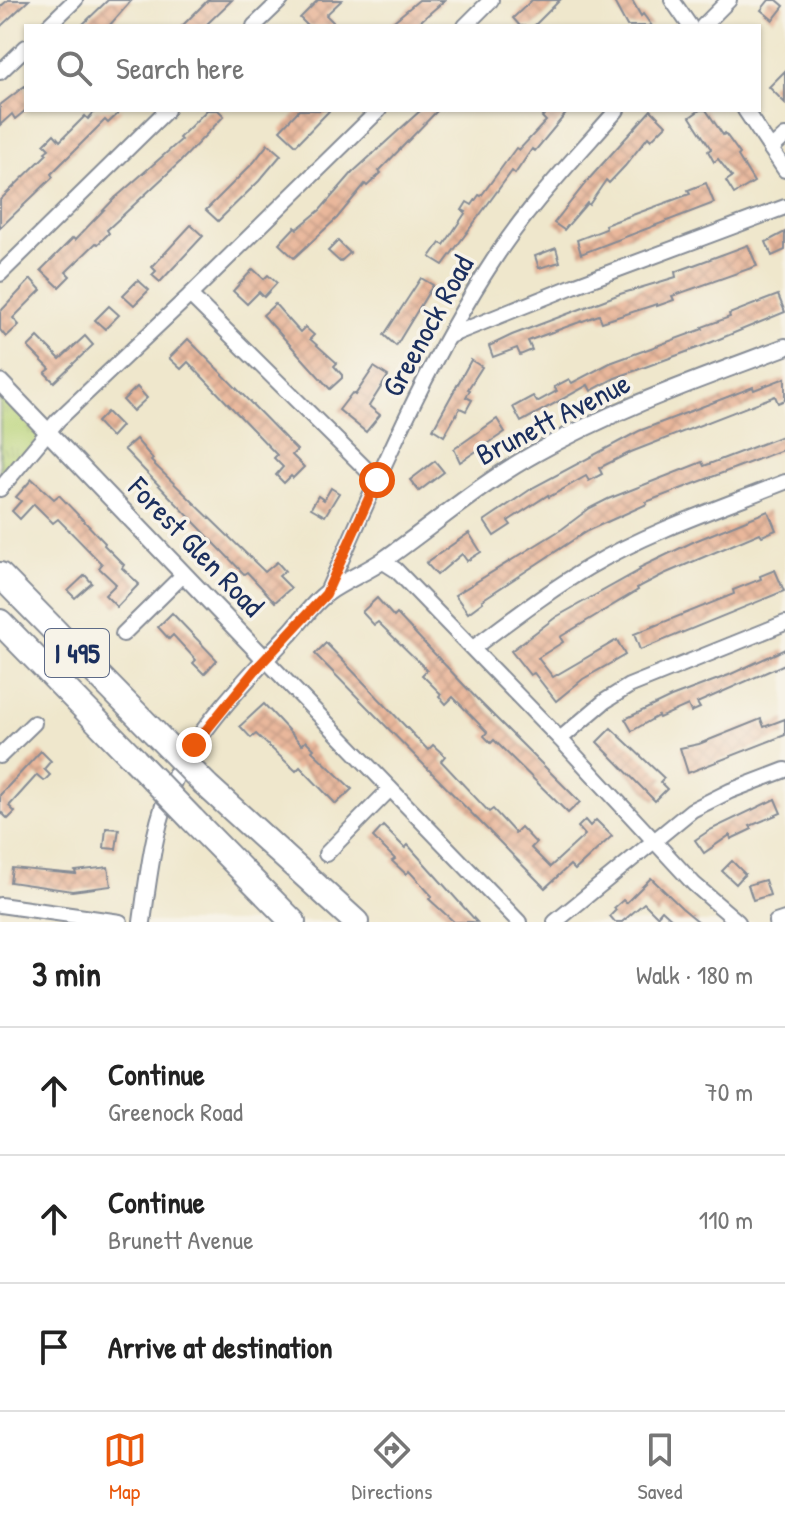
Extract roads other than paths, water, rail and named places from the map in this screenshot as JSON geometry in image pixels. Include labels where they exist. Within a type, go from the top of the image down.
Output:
[{"type":"highway","name":"I 495","points":[[0,575],[339,922]]},
{"type":"highway","name":"I 495","points":[[0,622],[293,922]]},
{"type":"highway","points":[[205,784],[356,922]]},
{"type":"street","points":[[50,24],[75,0]]},
{"type":"street","points":[[256,24],[281,0]]},
{"type":"street","points":[[467,24],[491,0]]},
{"type":"street","points":[[672,0],[689,24]]},
{"type":"street","points":[[705,24],[729,0]]},
{"type":"street","points":[[0,72],[24,49]]},
{"type":"street","points":[[0,274],[165,112]]},
{"type":"street","points":[[0,489],[58,420],[377,112]]},
{"type":"street","name":"Greenock Road","points":[[326,594],[418,394],[493,261],[532,207],[615,112]]},
{"type":"street","points":[[746,112],[785,170]]},
{"type":"street","points":[[771,149],[785,136]]},
{"type":"street","points":[[449,336],[785,207]]},
{"type":"street","points":[[190,295],[377,480]]},
{"type":"street","name":"Brunett Avenue","points":[[142,922],[152,852],[167,797],[178,772],[194,745],[265,659],[326,594],[382,561],[481,487],[532,455],[593,423],[785,347]]},
{"type":"street","name":"Forest Glen Road","points":[[0,382],[519,922]]},
{"type":"street","points":[[473,648],[546,594],[590,567],[669,527],[785,482]]},
{"type":"street","points":[[382,561],[396,570],[473,648],[694,884],[738,922]]},
{"type":"street","points":[[123,634],[183,575]]},
{"type":"street","points":[[560,739],[605,701],[629,686],[785,623]]},
{"type":"street","points":[[0,756],[34,723]]},
{"type":"street","points":[[555,922],[692,810],[730,791],[785,770]]},
{"type":"street","points":[[326,854],[390,789]]},
{"type":"street","points":[[0,905],[120,922]]},
{"type":"street","points":[[776,922],[785,919]]}]
